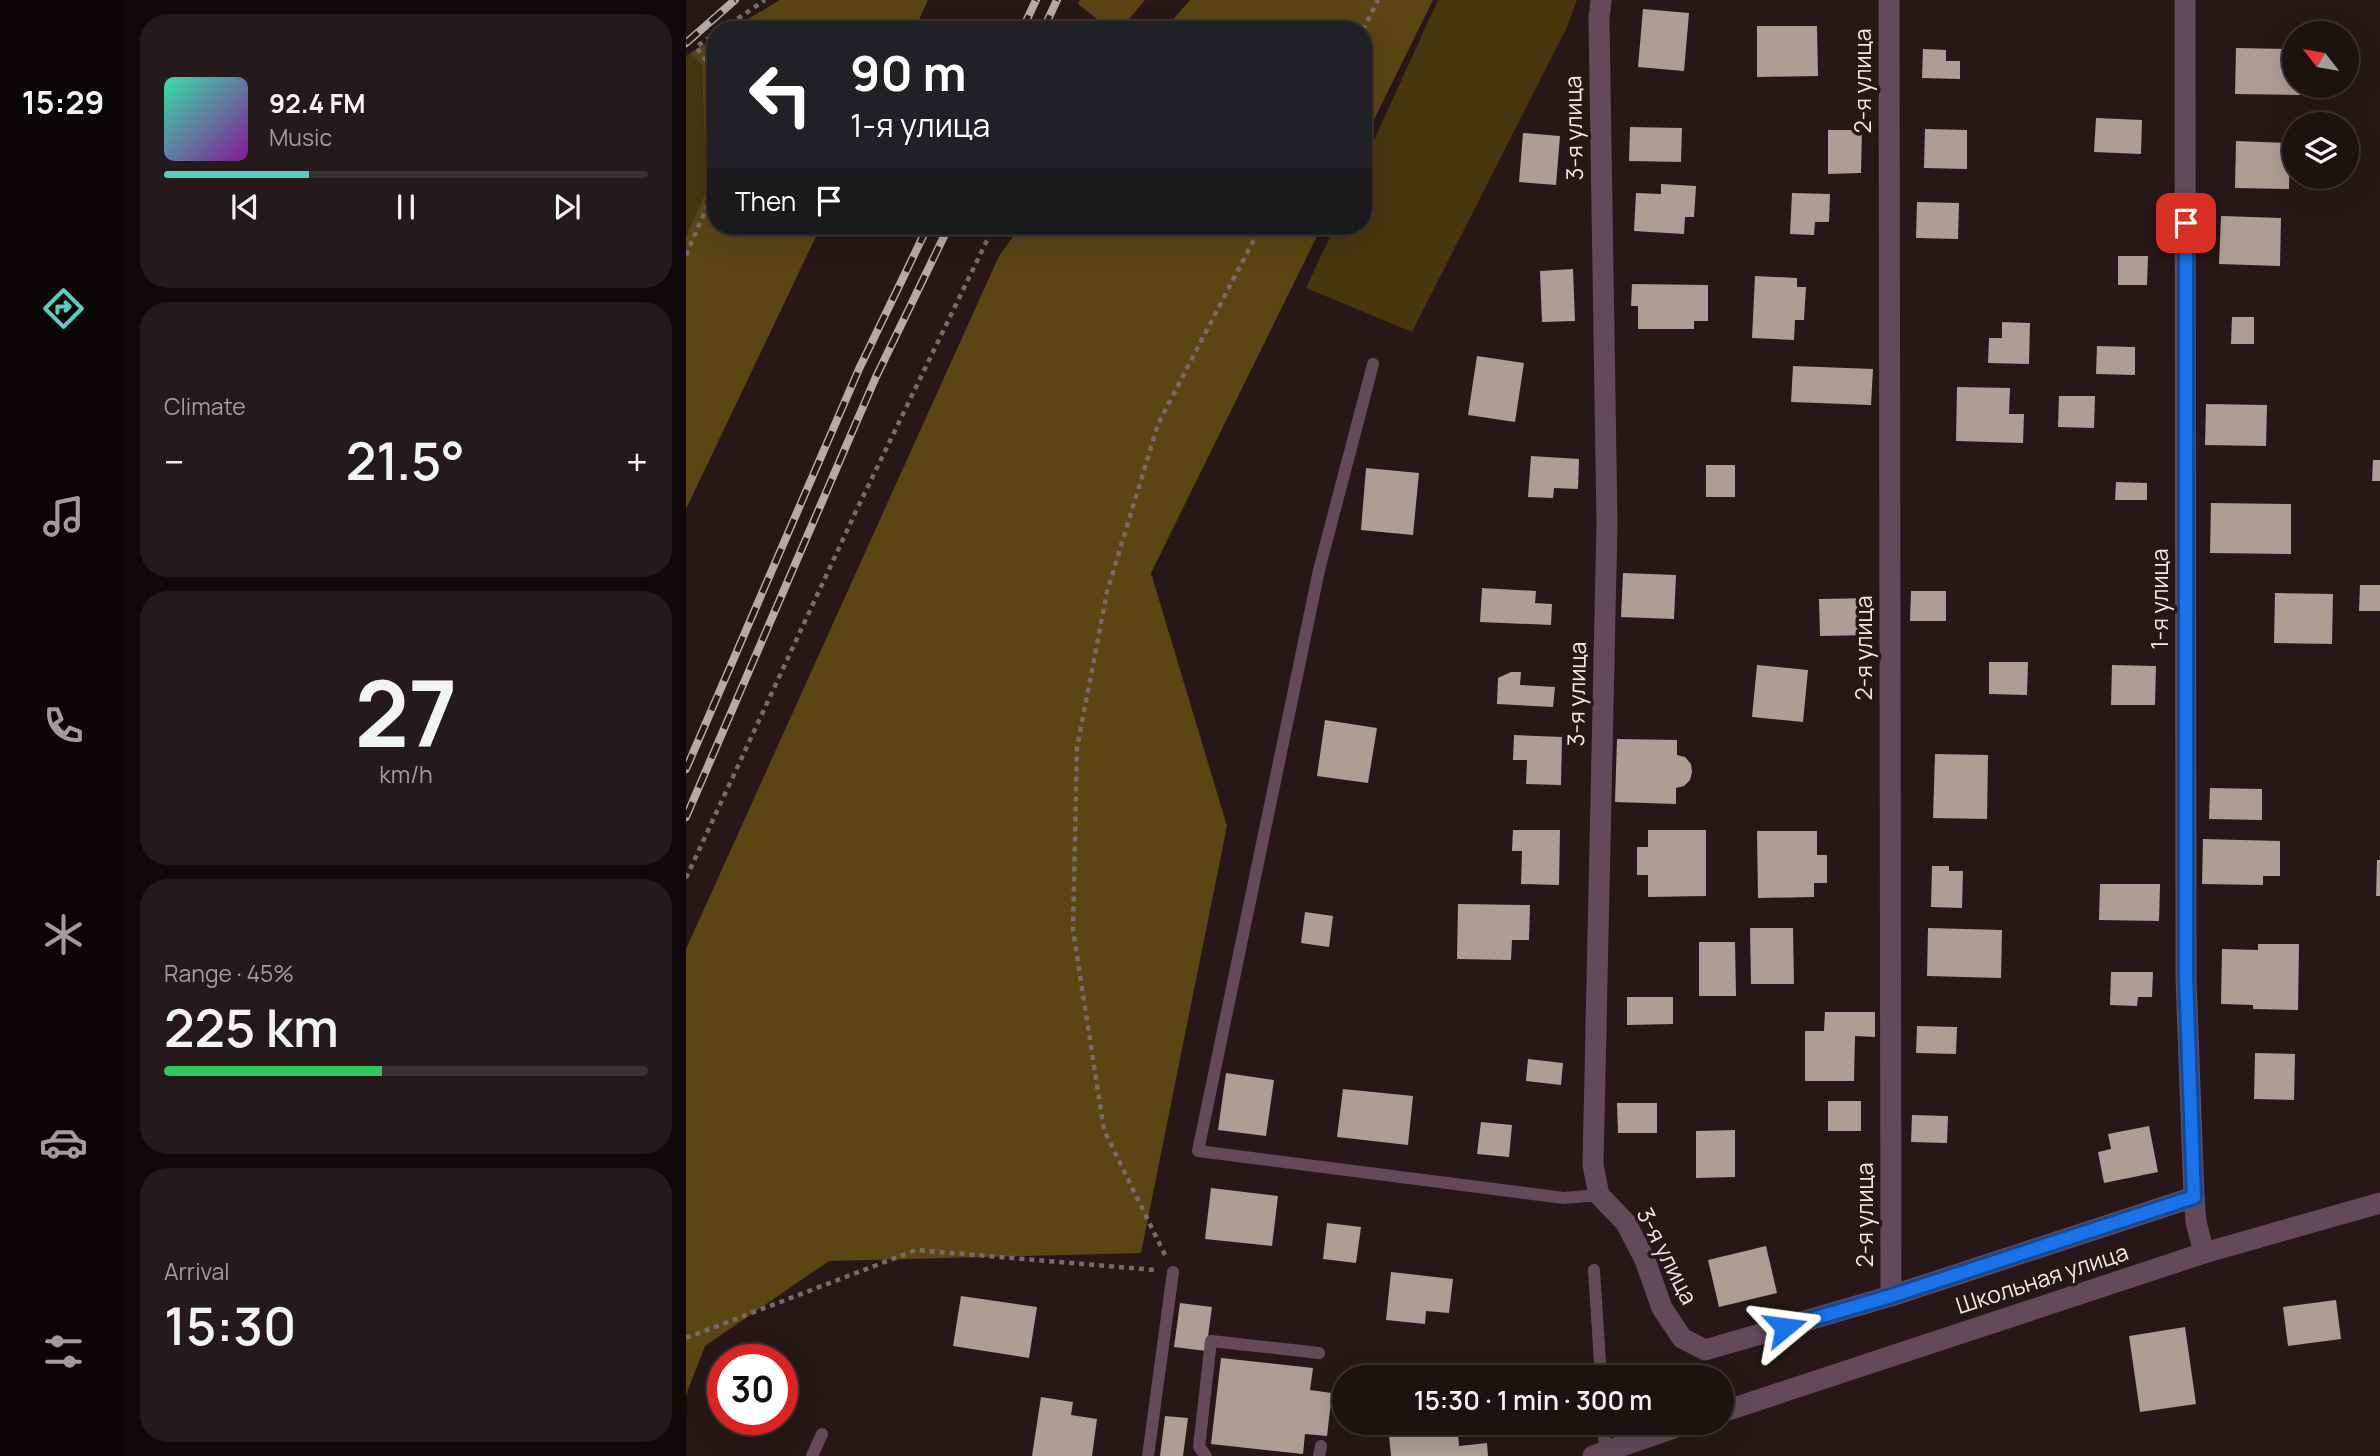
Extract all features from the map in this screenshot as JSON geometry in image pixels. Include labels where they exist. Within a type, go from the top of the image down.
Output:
[{"type":"street","name":"3-я улица","points":[[1601,0],[1599,19],[1607,523],[1592,1165],[1599,1195],[1626,1223],[1662,1308],[1682,1338],[1705,1350],[1891,1296]]},
{"type":"street","name":"2-я улица","points":[[1889,0],[1891,1296]]},
{"type":"street","name":"1-я улица","points":[[2185,0],[2186,964],[2194,1197],[2196,1222],[2204,1253]]},
{"type":"street","points":[[1891,1296],[2194,1197]]},
{"type":"street","name":"Школьная улица","points":[[1734,1408],[2204,1253],[2380,1203]]},
{"type":"street","points":[[1599,1453],[1652,1435]]},
{"type":"lane","points":[[1373,364],[1319,570],[1198,1151],[1564,1198],[1599,1195]]},
{"type":"lane","points":[[1594,1270],[1600,1365]]},
{"type":"lane","points":[[1148,1456],[1173,1272]]},
{"type":"lane","points":[[1206,1456],[1199,1447],[1211,1341],[1319,1353]]},
{"type":"lane","points":[[812,1456],[822,1434]]},
{"type":"lane","points":[[1599,1453],[1602,1435]]},
{"type":"path","points":[[734,21],[765,0]]},
{"type":"path","points":[[1368,21],[1378,0]]},
{"type":"path","points":[[707,39],[696,47],[707,62]]},
{"type":"path","points":[[686,255],[707,207]]},
{"type":"path","points":[[686,878],[857,509],[989,235]]},
{"type":"path","points":[[1173,1272],[1104,1130],[1073,930],[1077,748],[1107,592],[1158,424],[1256,235]]},
{"type":"path","points":[[686,1338],[916,1250],[1173,1272]]},
{"type":"shaded area","points":[[780,0],[928,0],[918,21],[745,21]]},
{"type":"shaded area","points":[[1080,0],[1145,0],[1128,21],[1100,21],[1078,4]]},
{"type":"shaded area","points":[[1190,0],[1433,0],[1372,124],[1372,21],[1172,21]]},
{"type":"shaded area","points":[[1438,0],[1577,0],[1567,27],[1412,332],[1306,288],[1331,235],[1372,235],[1372,144]]},
{"type":"shaded area","points":[[707,43],[707,235],[817,235],[686,509],[686,236],[706,191],[702,65],[690,53]]},
{"type":"shaded area","points":[[690,53],[702,65],[706,191],[686,236],[686,56]]},
{"type":"shaded area","points":[[1014,235],[1318,235],[1151,573],[1227,826],[1141,1253],[829,1261],[707,1344],[686,1395],[686,949],[999,256]]},
{"type":"building","points":[[1643,9],[1689,13],[1684,71],[1638,67]]},
{"type":"building","points":[[1757,26],[1817,26],[1818,76],[1757,77]]},
{"type":"building","points":[[2236,48],[2282,49],[2282,95],[2235,94]]},
{"type":"building","points":[[1923,49],[1946,50],[1946,61],[1960,61],[1960,79],[1922,78]]},
{"type":"building","points":[[2096,118],[2142,120],[2141,154],[2094,152]]},
{"type":"building","points":[[1630,127],[1682,128],[1681,162],[1629,161]]},
{"type":"building","points":[[1925,129],[1967,130],[1967,169],[1924,168]]},
{"type":"building","points":[[1828,130],[1862,130],[1861,173],[1828,174]]},
{"type":"building","points":[[1523,133],[1560,136],[1556,185],[1519,182]]},
{"type":"building","points":[[2236,141],[2282,143],[2282,189],[2235,188]]},
{"type":"building","points":[[1661,184],[1696,186],[1694,217],[1685,217],[1684,234],[1634,231],[1636,193],[1661,194]]},
{"type":"building","points":[[1792,193],[1830,194],[1829,222],[1815,222],[1814,235],[1790,234]]},
{"type":"building","points":[[1917,202],[1959,203],[1958,239],[1916,238]]},
{"type":"building","points":[[2221,216],[2281,218],[2280,266],[2219,264]]},
{"type":"building","points":[[2118,256],[2148,256],[2147,285],[2118,285]]},
{"type":"building","points":[[1573,269],[1575,321],[1542,322],[1540,271]]},
{"type":"building","points":[[1755,276],[1797,278],[1797,287],[1806,287],[1804,320],[1795,320],[1794,340],[1752,338]]},
{"type":"building","points":[[1632,284],[1708,285],[1708,321],[1694,321],[1694,329],[1638,329],[1638,306],[1631,306]]},
{"type":"building","points":[[2232,317],[2254,317],[2254,344],[2231,344]]},
{"type":"building","points":[[2002,322],[2030,323],[2029,364],[1988,363],[1989,338],[2002,338]]},
{"type":"building","points":[[2097,346],[2135,347],[2135,375],[2096,374]]},
{"type":"building","points":[[1477,356],[1524,363],[1515,422],[1468,415]]},
{"type":"building","points":[[1793,366],[1873,369],[1871,405],[1791,402]]},
{"type":"building","points":[[1957,387],[2010,388],[2009,414],[2024,414],[2023,443],[1956,441]]},
{"type":"building","points":[[2059,396],[2095,396],[2094,428],[2058,427]]},
{"type":"building","points":[[2206,404],[2267,405],[2266,446],[2205,445]]},
{"type":"building","points":[[1531,456],[1579,459],[1578,489],[1554,488],[1553,498],[1528,497]]},
{"type":"building","points":[[2373,460],[2380,460],[2380,481],[2372,481]]},
{"type":"building","points":[[1706,465],[1735,465],[1735,497],[1706,497]]},
{"type":"building","points":[[1366,468],[1419,473],[1413,535],[1361,530]]},
{"type":"building","points":[[2116,482],[2147,483],[2147,500],[2115,500]]},
{"type":"building","points":[[2211,503],[2291,504],[2291,554],[2210,553]]},
{"type":"building","points":[[1623,573],[1676,575],[1674,619],[1621,617]]},
{"type":"building","points":[[2360,585],[2380,585],[2380,611],[2359,611]]},
{"type":"building","points":[[1482,588],[1536,591],[1535,603],[1552,604],[1551,625],[1480,622]]},
{"type":"building","points":[[1911,591],[1946,591],[1946,621],[1910,621]]},
{"type":"building","points":[[2275,593],[2333,594],[2332,644],[2274,643]]},
{"type":"building","points":[[1873,598],[1874,635],[1820,636],[1819,599]]},
{"type":"building","points":[[1989,662],[2028,662],[2027,695],[1989,694]]},
{"type":"building","points":[[1757,665],[1808,670],[1803,722],[1752,717]]},
{"type":"building","points":[[2112,665],[2156,666],[2155,705],[2111,705]]},
{"type":"building","points":[[1511,672],[1521,672],[1520,685],[1555,687],[1553,707],[1497,704],[1498,678]]},
{"type":"building","points":[[1325,720],[1377,728],[1368,783],[1317,776]]},
{"type":"building","points":[[1514,735],[1562,737],[1561,785],[1526,784],[1527,760],[1513,760]]},
{"type":"building","points":[[1617,739],[1677,740],[1677,755],[1685,757],[1691,764],[1692,772],[1690,780],[1684,786],[1676,788],[1676,804],[1615,802]]},
{"type":"building","points":[[1935,754],[1988,755],[1987,819],[1933,818]]},
{"type":"building","points":[[2210,788],[2262,789],[2262,820],[2209,819]]},
{"type":"building","points":[[1513,830],[1560,830],[1559,885],[1521,884],[1522,851],[1512,851]]},
{"type":"building","points":[[1648,830],[1706,830],[1706,896],[1648,897],[1648,875],[1637,875],[1637,847],[1648,847]]},
{"type":"building","points":[[1757,831],[1817,831],[1817,855],[1827,855],[1827,883],[1814,883],[1814,897],[1758,898]]},
{"type":"building","points":[[2203,839],[2280,841],[2280,876],[2263,876],[2263,885],[2202,884]]},
{"type":"building","points":[[2377,860],[2380,860],[2380,896],[2376,896]]},
{"type":"building","points":[[1932,866],[1949,866],[1949,871],[1963,871],[1962,908],[1931,907]]},
{"type":"building","points":[[2100,884],[2160,884],[2159,921],[2099,920]]},
{"type":"building","points":[[1458,904],[1530,905],[1529,940],[1512,940],[1511,960],[1457,959]]},
{"type":"building","points":[[1305,912],[1333,916],[1329,947],[1301,943]]},
{"type":"building","points":[[1750,928],[1793,928],[1794,984],[1751,984]]},
{"type":"building","points":[[1928,928],[2002,930],[2001,978],[1927,976]]},
{"type":"building","points":[[1699,942],[1735,942],[1736,996],[1699,996]]},
{"type":"building","points":[[2258,944],[2299,944],[2298,1010],[2253,1009],[2253,1005],[2221,1004],[2222,949],[2258,950]]},
{"type":"building","points":[[2111,972],[2153,972],[2152,997],[2138,997],[2137,1006],[2110,1005]]},
{"type":"building","points":[[1627,997],[1673,997],[1673,1024],[1627,1025]]},
{"type":"building","points":[[1825,1012],[1875,1012],[1875,1037],[1855,1036],[1854,1081],[1805,1081],[1805,1031],[1824,1031]]},
{"type":"building","points":[[1917,1026],[1957,1027],[1956,1054],[1916,1053]]},
{"type":"building","points":[[2255,1053],[2295,1054],[2294,1100],[2254,1099]]},
{"type":"building","points":[[1528,1059],[1563,1063],[1561,1085],[1526,1081]]},
{"type":"building","points":[[1226,1073],[1274,1080],[1266,1136],[1218,1130]]},
{"type":"building","points":[[1343,1089],[1413,1096],[1408,1145],[1337,1137]]},
{"type":"building","points":[[1828,1101],[1861,1101],[1861,1131],[1828,1131]]},
{"type":"building","points":[[1617,1103],[1657,1103],[1657,1133],[1618,1133]]},
{"type":"building","points":[[1912,1115],[1948,1116],[1947,1143],[1911,1142]]},
{"type":"building","points":[[1481,1122],[1512,1125],[1509,1157],[1477,1154]]},
{"type":"building","points":[[2149,1126],[2158,1172],[2104,1183],[2098,1152],[2111,1149],[2108,1134]]},
{"type":"building","points":[[1735,1130],[1735,1177],[1696,1178],[1696,1131]]},
{"type":"building","points":[[1211,1188],[1278,1196],[1272,1246],[1205,1239]]},
{"type":"building","points":[[1327,1223],[1361,1227],[1356,1263],[1323,1259]]},
{"type":"building","points":[[1766,1246],[1777,1293],[1719,1307],[1708,1260]]},
{"type":"building","points":[[1391,1272],[1453,1279],[1449,1313],[1426,1311],[1425,1324],[1386,1320]]},
{"type":"building","points":[[961,1296],[1037,1307],[1029,1358],[953,1346]]},
{"type":"building","points":[[2336,1300],[2341,1339],[2288,1346],[2283,1307]]},
{"type":"building","points":[[1180,1303],[1212,1307],[1206,1351],[1174,1347]]},
{"type":"building","points":[[2185,1327],[2196,1404],[2140,1412],[2129,1336]]},
{"type":"building","points":[[1221,1358],[1313,1368],[1310,1390],[1332,1393],[1327,1436],[1305,1434],[1303,1454],[1211,1444]]},
{"type":"building","points":[[1041,1397],[1073,1402],[1071,1415],[1097,1419],[1092,1456],[1032,1456]]},
{"type":"building","points":[[1165,1416],[1188,1418],[1183,1456],[1160,1456]]},
{"type":"building","points":[[1389,1435],[1458,1435],[1459,1446],[1487,1443],[1488,1456],[1391,1456]]},
{"type":"railway","points":[[711,21],[735,0]]},
{"type":"railway","points":[[1026,21],[1036,0]]},
{"type":"railway","points":[[1047,21],[1057,0]]},
{"type":"railway","points":[[686,43],[707,25]]},
{"type":"railway","points":[[686,769],[859,369],[924,235]]},
{"type":"railway","points":[[686,817],[875,379],[945,235]]},
{"type":"route","points":[[1785,1327],[1891,1296],[2194,1197],[2186,978],[2186,223]]}]
